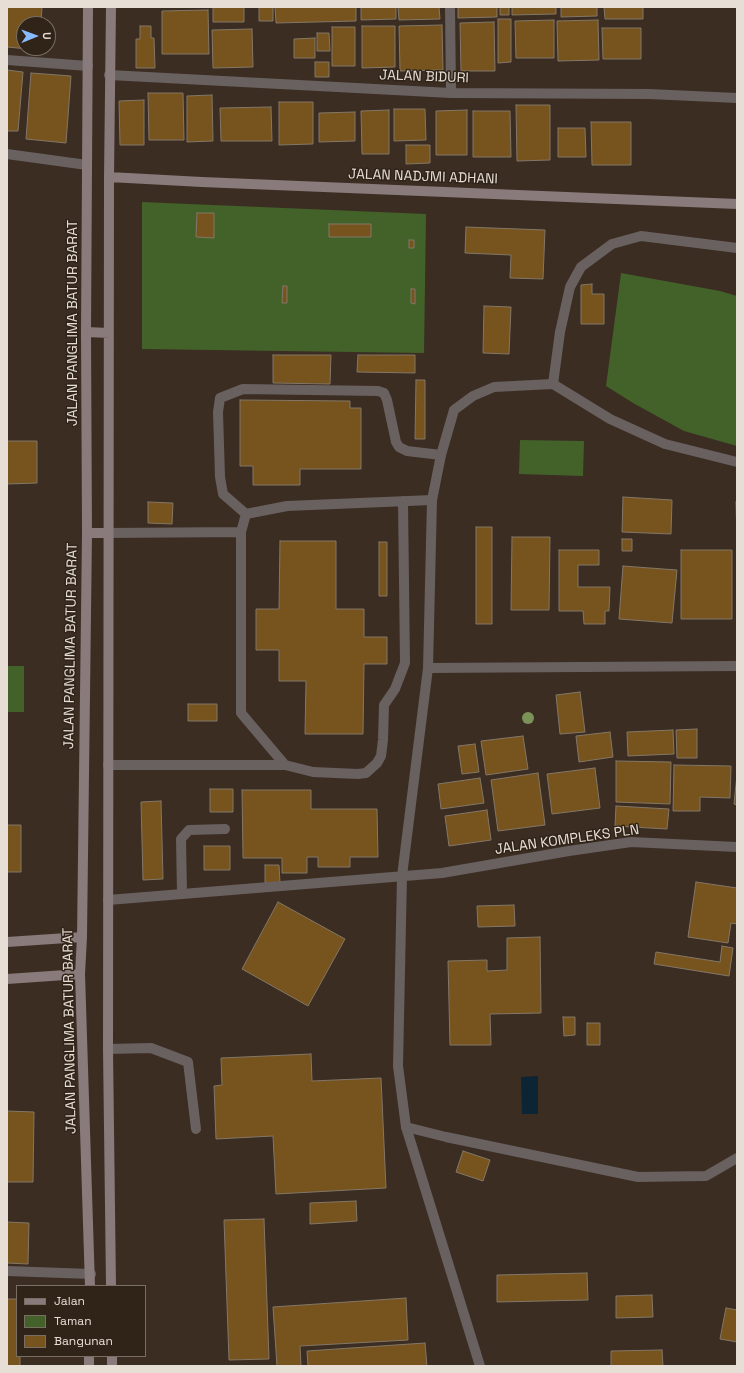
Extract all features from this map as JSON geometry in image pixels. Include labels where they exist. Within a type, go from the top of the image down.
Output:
[{"type":"main road","name":"JALAN PANGLIMA BATUR BARAT","points":[[88,7],[86,332],[87,533],[82,937],[80,974],[90,1285]]},
{"type":"main road","points":[[110,7],[108,1049],[111,1285]]},
{"type":"main road","name":"JALAN NADJMI ADHANI","points":[[109,177],[210,183],[737,204]]},
{"type":"main road","points":[[86,332],[109,333]]},
{"type":"main road","points":[[87,533],[108,533]]},
{"type":"main road","points":[[7,942],[82,937]]},
{"type":"main road","points":[[7,979],[80,974]]},
{"type":"street","points":[[450,7],[451,93]]},
{"type":"street","points":[[7,60],[88,66]]},
{"type":"street","name":"JALAN BIDURI","points":[[109,74],[451,93],[649,94],[737,98]]},
{"type":"street","points":[[7,154],[87,165]]},
{"type":"street","points":[[552,384],[560,332],[570,287],[581,267],[612,244],[641,236],[737,248]]},
{"type":"street","points":[[480,1366],[406,1127],[398,1066],[402,876],[428,668],[432,500],[441,454],[454,410],[473,396],[494,387],[552,384],[610,419],[665,444],[737,462]]},
{"type":"street","points":[[246,514],[223,494],[220,477],[218,412],[220,398],[243,389],[378,391],[384,393],[387,400],[396,442],[399,447],[406,452],[441,454]]},
{"type":"street","points":[[246,514],[287,506],[432,500]]},
{"type":"street","points":[[108,765],[285,765],[313,772],[366,773],[377,763],[381,756],[384,704],[395,689],[405,663],[403,501]]},
{"type":"street","points":[[246,514],[240,532],[241,713],[285,765]]},
{"type":"street","points":[[108,533],[240,532]]},
{"type":"street","points":[[428,668],[737,666]]},
{"type":"street","points":[[182,894],[181,839],[189,830],[225,829]]},
{"type":"street","name":"JALAN KOMPLEKS PLN","points":[[108,900],[442,873],[631,842],[737,847]]},
{"type":"street","points":[[108,1049],[151,1048],[188,1062],[196,1129]]},
{"type":"street","points":[[406,1127],[638,1177],[706,1176],[737,1158]]},
{"type":"street","points":[[7,1272],[90,1274]]},
{"type":"green space","points":[[142,202],[426,214],[424,353],[142,349]]},
{"type":"green space","points":[[621,273],[720,291],[737,296],[737,446],[684,431],[633,403],[606,386]]},
{"type":"green space","points":[[520,440],[584,441],[583,476],[519,474]]},
{"type":"green space","points":[[7,666],[24,666],[24,712],[7,712]]},
{"type":"water","points":[[538,1076],[538,1114],[522,1114],[521,1077]]},
{"type":"building","points":[[7,7],[42,7],[41,16],[16,16],[16,48],[7,47]]},
{"type":"building","points":[[213,7],[244,7],[244,22],[213,22]]},
{"type":"building","points":[[259,7],[273,7],[273,21],[259,21]]},
{"type":"building","points":[[275,7],[356,7],[356,21],[276,23]]},
{"type":"building","points":[[361,7],[396,7],[396,19],[361,20]]},
{"type":"building","points":[[398,7],[439,7],[440,19],[399,20]]},
{"type":"building","points":[[458,7],[497,7],[497,17],[458,18]]},
{"type":"building","points":[[500,7],[509,7],[509,15],[500,15]]},
{"type":"building","points":[[512,7],[556,7],[556,14],[512,15]]},
{"type":"building","points":[[561,7],[597,7],[597,16],[561,17]]},
{"type":"building","points":[[604,7],[643,7],[643,19],[605,19]]},
{"type":"building","points":[[208,10],[209,54],[162,54],[162,11]]},
{"type":"building","points":[[498,19],[511,19],[511,62],[498,63]]},
{"type":"building","points":[[554,20],[554,58],[516,58],[515,21]]},
{"type":"building","points":[[598,20],[599,60],[558,61],[557,21]]},
{"type":"building","points":[[494,22],[495,71],[461,71],[460,23]]},
{"type":"building","points":[[442,25],[443,70],[400,71],[399,26]]},
{"type":"building","points":[[140,26],[151,26],[151,38],[154,38],[155,68],[136,68],[136,39],[140,39]]},
{"type":"building","points":[[362,26],[395,26],[395,67],[362,68]]},
{"type":"building","points":[[332,27],[355,27],[355,66],[332,66]]},
{"type":"building","points":[[602,28],[641,28],[641,59],[603,59]]},
{"type":"building","points":[[252,29],[253,67],[213,68],[212,30]]},
{"type":"building","points":[[317,33],[329,33],[330,51],[317,51]]},
{"type":"building","points":[[315,38],[315,58],[294,58],[294,39]]},
{"type":"building","points":[[315,62],[329,62],[329,77],[315,77]]},
{"type":"building","points":[[7,70],[23,72],[18,131],[7,131]]},
{"type":"building","points":[[31,73],[71,76],[66,143],[26,139]]},
{"type":"building","points":[[148,93],[183,93],[184,140],[149,140]]},
{"type":"building","points":[[212,95],[213,141],[187,142],[187,96]]},
{"type":"building","points":[[144,100],[144,145],[120,145],[119,101]]},
{"type":"building","points":[[279,102],[313,102],[313,144],[279,145]]},
{"type":"building","points":[[516,105],[550,105],[550,160],[517,161]]},
{"type":"building","points":[[271,107],[272,141],[221,141],[220,108]]},
{"type":"building","points":[[394,109],[425,109],[426,140],[394,141]]},
{"type":"building","points":[[389,110],[389,154],[362,154],[361,111]]},
{"type":"building","points":[[467,110],[467,155],[436,155],[436,111]]},
{"type":"building","points":[[473,111],[510,111],[511,157],[473,157]]},
{"type":"building","points":[[355,112],[355,141],[319,142],[319,113]]},
{"type":"building","points":[[591,122],[631,122],[631,165],[592,165]]},
{"type":"building","points":[[558,128],[585,128],[586,157],[558,157]]},
{"type":"building","points":[[406,145],[430,145],[430,163],[406,164]]},
{"type":"building","points":[[197,213],[214,213],[214,238],[196,237]]},
{"type":"building","points":[[329,224],[371,224],[371,237],[329,237]]},
{"type":"building","points":[[466,227],[545,230],[543,279],[510,278],[511,255],[465,253]]},
{"type":"building","points":[[409,240],[414,240],[414,248],[409,248]]},
{"type":"building","points":[[592,284],[592,294],[604,294],[604,324],[581,324],[581,285]]},
{"type":"building","points":[[283,286],[287,286],[287,303],[282,303]]},
{"type":"building","points":[[411,289],[415,289],[415,304],[411,303]]},
{"type":"building","points":[[484,306],[511,307],[509,354],[483,353]]},
{"type":"building","points":[[273,355],[331,355],[330,384],[273,383]]},
{"type":"building","points":[[358,355],[415,355],[415,373],[357,372]]},
{"type":"building","points":[[416,380],[425,380],[425,439],[415,439]]},
{"type":"building","points":[[240,400],[350,401],[350,408],[361,408],[361,469],[300,469],[300,485],[253,485],[253,466],[240,466]]},
{"type":"building","points":[[7,441],[37,441],[37,483],[7,484]]},
{"type":"building","points":[[623,497],[672,500],[671,534],[622,532]]},
{"type":"building","points":[[148,502],[173,503],[172,524],[148,523]]},
{"type":"building","points":[[736,502],[737,502],[737,539]]},
{"type":"building","points":[[476,527],[492,527],[492,624],[476,624]]},
{"type":"building","points":[[512,537],[550,537],[549,610],[511,610]]},
{"type":"building","points":[[622,539],[632,539],[632,551],[622,551]]},
{"type":"building","points":[[280,541],[336,541],[336,609],[364,609],[364,637],[387,637],[387,664],[364,664],[363,734],[305,734],[306,681],[279,681],[279,650],[256,650],[256,609],[279,609]]},
{"type":"building","points":[[379,542],[387,542],[387,596],[379,596]]},
{"type":"building","points":[[559,550],[599,550],[599,565],[578,565],[578,587],[610,587],[609,611],[605,611],[605,624],[584,624],[583,611],[559,611]]},
{"type":"building","points":[[681,550],[732,550],[732,619],[681,619]]},
{"type":"building","points":[[623,566],[677,570],[672,623],[619,619]]},
{"type":"building","points":[[580,692],[585,732],[560,734],[556,695]]},
{"type":"building","points":[[188,704],[217,704],[217,721],[188,721]]},
{"type":"building","points":[[697,729],[697,758],[677,758],[676,730]]},
{"type":"building","points":[[673,730],[674,754],[628,756],[627,732]]},
{"type":"building","points":[[610,732],[613,757],[579,762],[576,736]]},
{"type":"building","points":[[523,736],[528,769],[486,775],[481,741]]},
{"type":"building","points":[[475,744],[479,772],[462,774],[458,746]]},
{"type":"building","points":[[616,761],[671,762],[670,804],[616,802]]},
{"type":"building","points":[[674,765],[731,766],[730,798],[700,797],[700,811],[673,811]]},
{"type":"building","points":[[595,768],[600,808],[552,814],[547,774]]},
{"type":"building","points":[[538,773],[545,825],[498,831],[491,780]]},
{"type":"building","points":[[737,775],[737,805],[734,804]]},
{"type":"building","points":[[480,778],[484,803],[441,809],[438,784]]},
{"type":"building","points":[[210,789],[233,789],[233,812],[210,812]]},
{"type":"building","points":[[242,790],[311,790],[311,809],[377,809],[378,857],[350,857],[350,867],[318,867],[318,857],[307,857],[307,873],[282,873],[282,858],[243,858]]},
{"type":"building","points":[[161,801],[163,879],[143,880],[141,802]]},
{"type":"building","points":[[616,806],[669,809],[667,829],[615,826]]},
{"type":"building","points":[[487,810],[491,840],[449,846],[445,816]]},
{"type":"building","points":[[7,825],[21,825],[21,872],[7,872]]},
{"type":"building","points":[[204,846],[230,846],[230,870],[204,870]]},
{"type":"building","points":[[265,865],[279,865],[280,883],[265,883]]},
{"type":"building","points":[[696,882],[737,888],[737,924],[731,923],[728,943],[688,937]]},
{"type":"building","points":[[278,902],[345,939],[308,1006],[242,969]]},
{"type":"building","points":[[514,905],[515,926],[478,927],[477,906]]},
{"type":"building","points":[[540,937],[541,1013],[490,1014],[491,1045],[450,1045],[448,961],[487,960],[487,971],[507,970],[507,938]]},
{"type":"building","points":[[722,946],[733,948],[729,976],[654,964],[656,952],[720,962]]},
{"type":"building","points":[[563,1017],[575,1017],[575,1035],[564,1036]]},
{"type":"building","points":[[587,1023],[600,1023],[600,1045],[587,1045]]},
{"type":"building","points":[[311,1054],[312,1081],[381,1078],[386,1188],[276,1194],[273,1136],[216,1139],[214,1086],[222,1085],[221,1058]]},
{"type":"building","points":[[7,1111],[34,1112],[33,1182],[7,1182]]},
{"type":"building","points":[[463,1151],[490,1160],[483,1181],[456,1172]]},
{"type":"building","points":[[356,1201],[357,1221],[310,1224],[310,1203]]},
{"type":"building","points":[[264,1219],[269,1359],[229,1360],[224,1220]]},
{"type":"building","points":[[7,1222],[29,1223],[28,1264],[7,1263]]},
{"type":"building","points":[[587,1273],[588,1300],[497,1302],[497,1275]]},
{"type":"building","points":[[652,1295],[653,1317],[616,1318],[616,1296]]},
{"type":"building","points":[[406,1298],[408,1340],[300,1346],[301,1366],[277,1366],[273,1307]]},
{"type":"building","points":[[7,1299],[16,1299],[16,1357],[20,1357],[20,1366],[7,1366]]},
{"type":"building","points":[[726,1308],[737,1310],[737,1342],[720,1339]]},
{"type":"building","points":[[425,1343],[427,1366],[308,1366],[307,1351]]},
{"type":"building","points":[[662,1350],[663,1366],[611,1366],[611,1351]]}]
